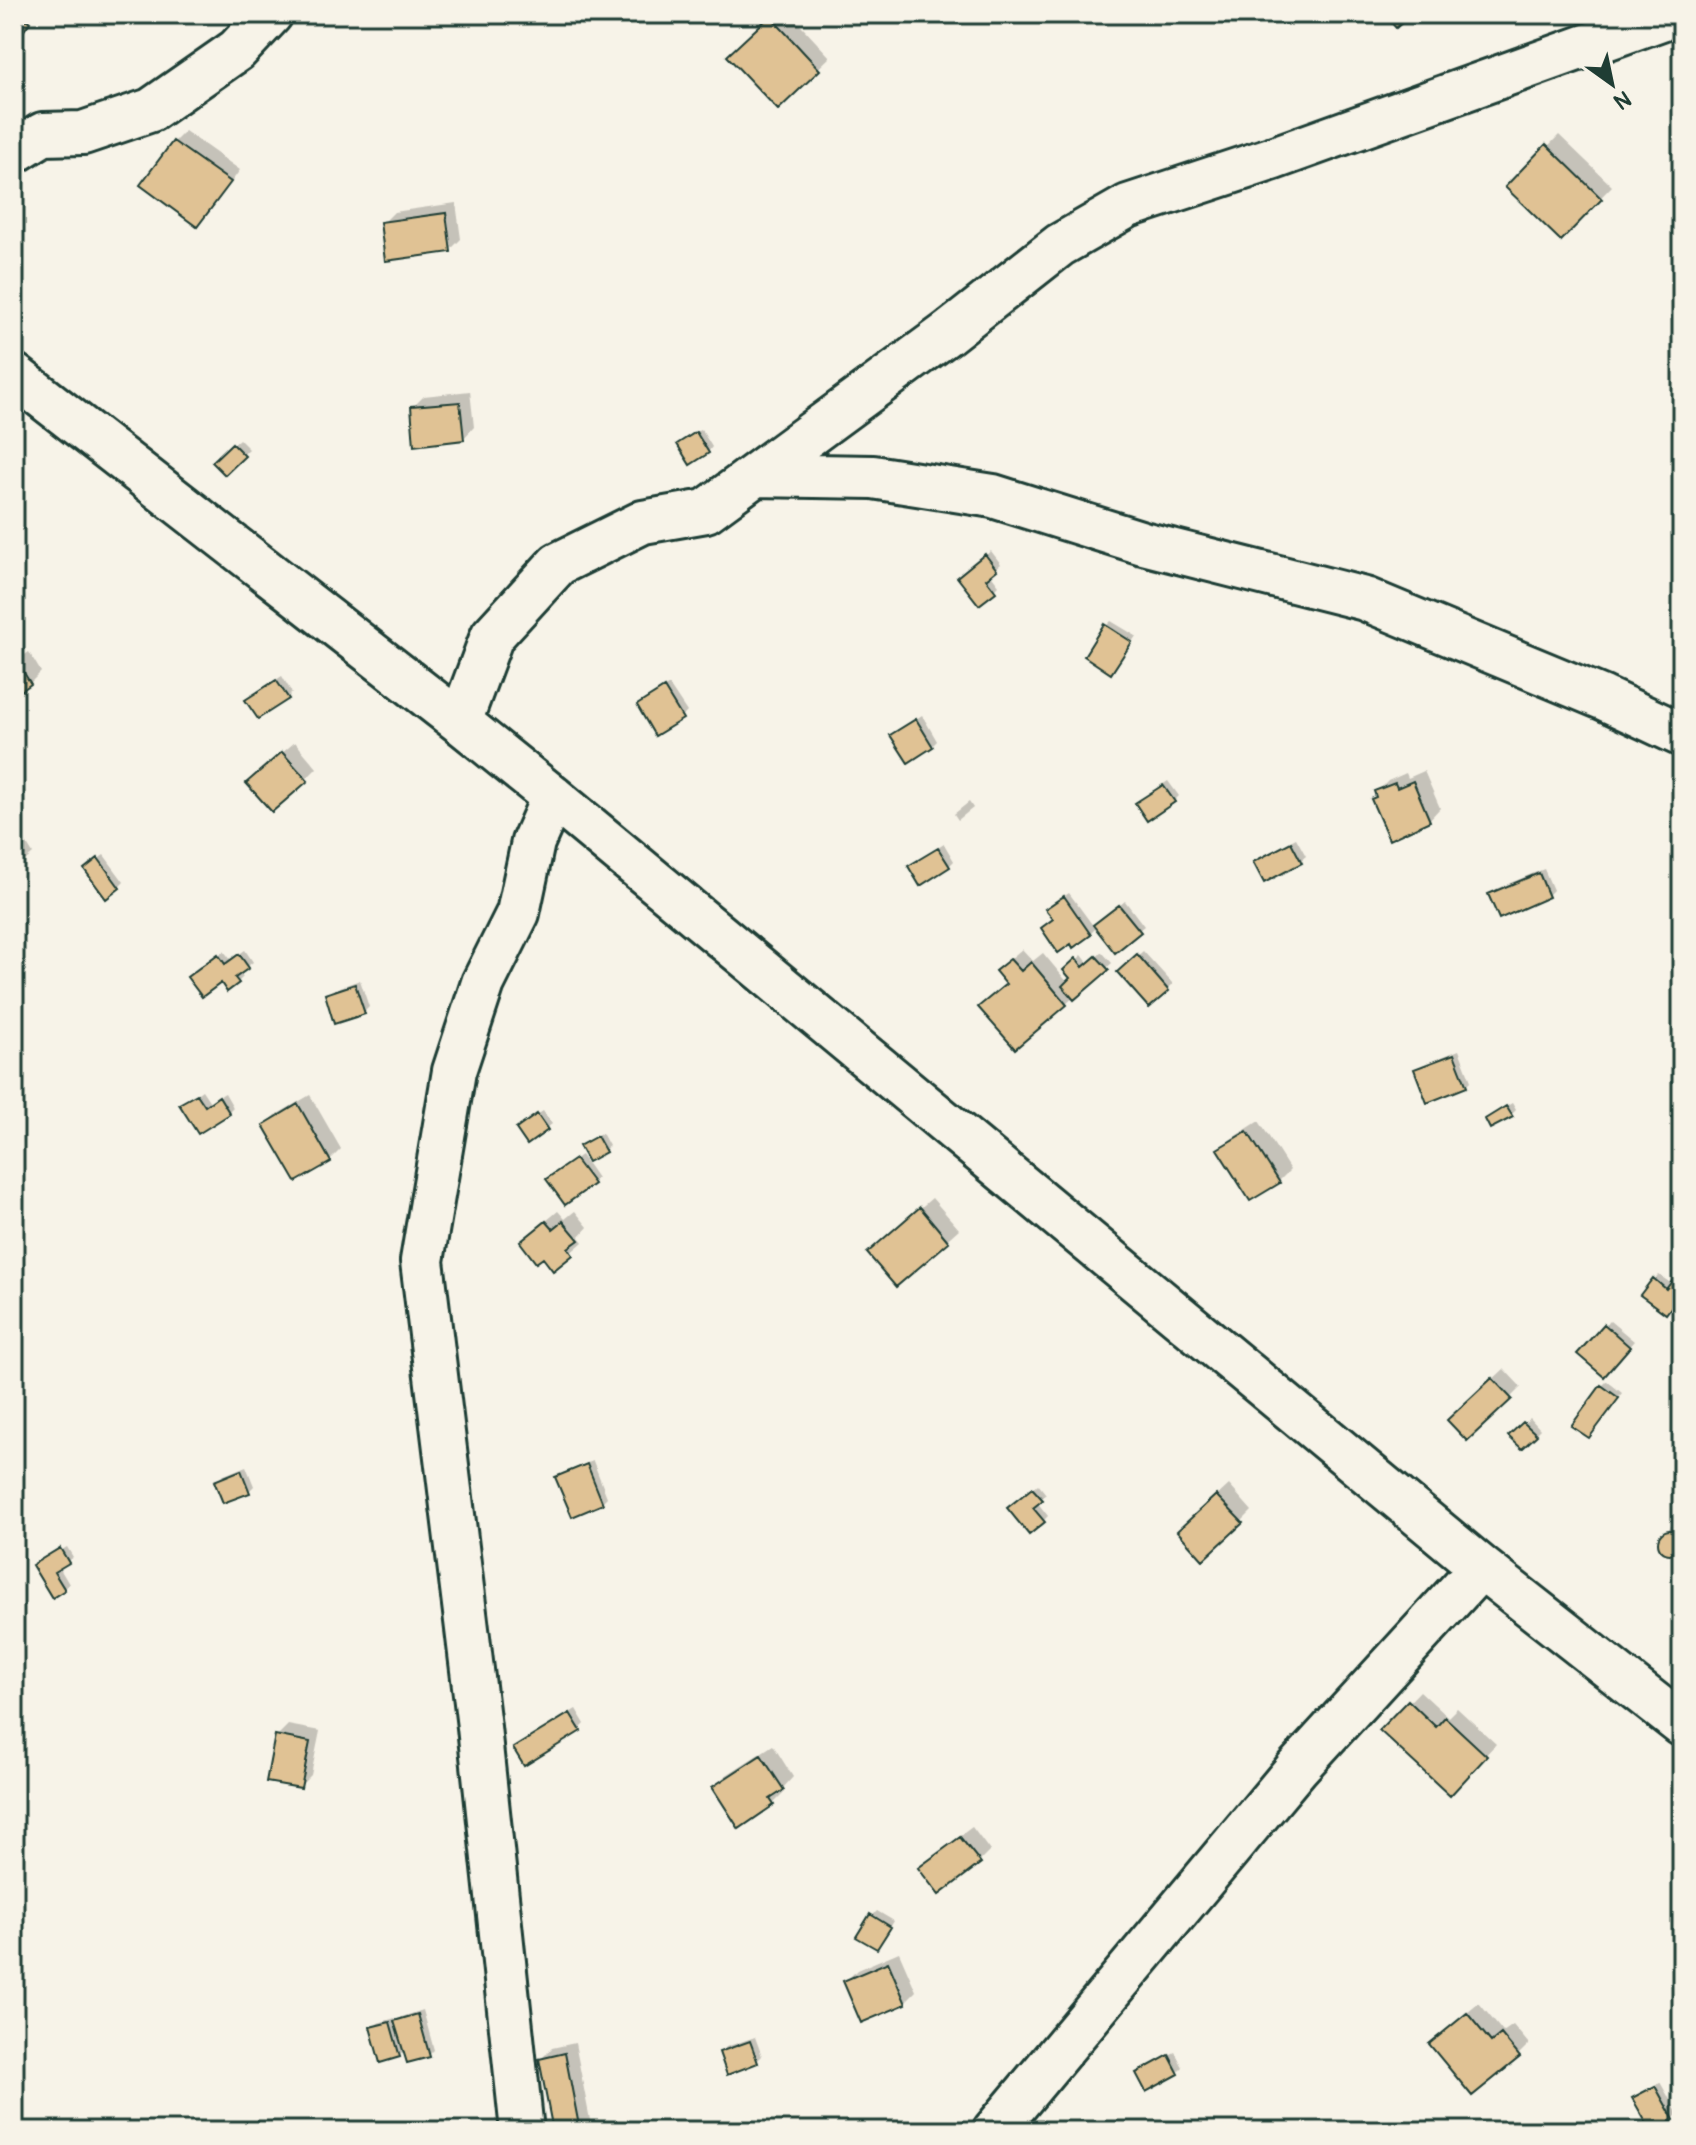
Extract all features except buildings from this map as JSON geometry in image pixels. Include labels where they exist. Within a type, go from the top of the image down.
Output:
[{"type":"street","points":[[14,152],[43,134],[83,133],[151,110],[237,50],[271,14]]},
{"type":"street","points":[[460,722],[492,636],[558,564],[643,522],[706,511],[948,333],[1060,245],[1128,206],[1274,158],[1675,14]]},
{"type":"street","points":[[14,375],[553,797],[1481,1567],[1682,1725]]},
{"type":"street","points":[[755,475],[873,477],[993,496],[1143,543],[1365,599],[1603,698],[1682,735]]},
{"type":"street","points":[[522,2131],[479,1727],[422,1261],[454,1071],[483,983],[518,913],[533,842],[553,797]]},
{"type":"street","points":[[994,2131],[1297,1768],[1481,1567]]}]
